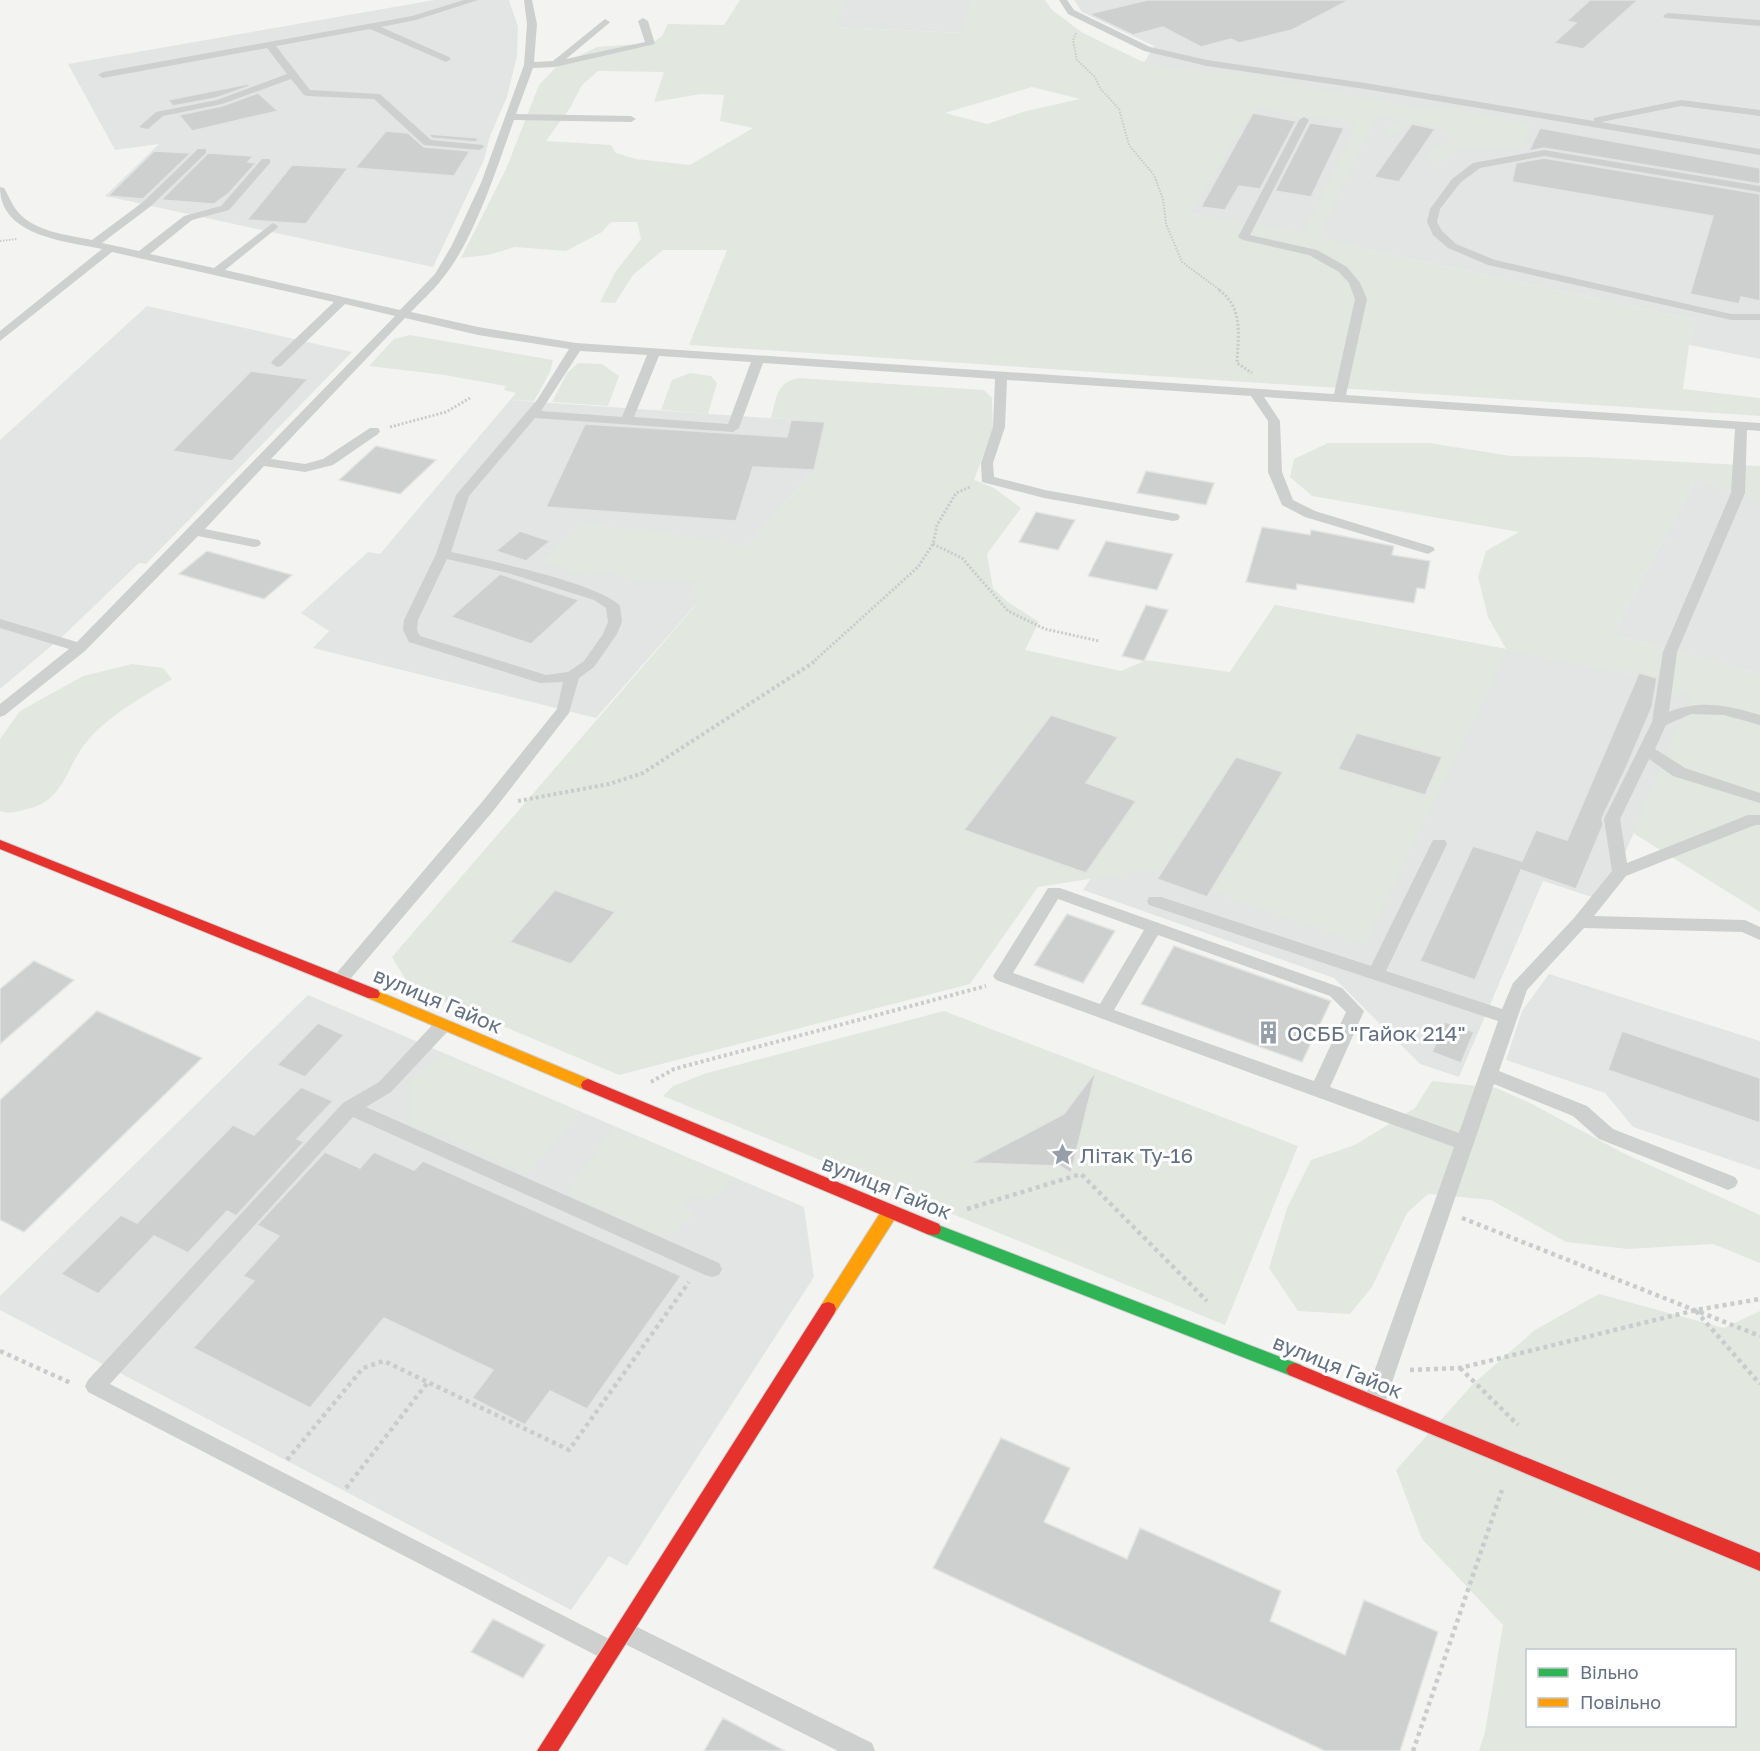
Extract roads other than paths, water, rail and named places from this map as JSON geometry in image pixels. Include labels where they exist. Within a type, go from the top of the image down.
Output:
[{"type":"street","name":"вулиця Гайок","points":[[0,844],[340,980],[890,1212],[1374,1403],[1760,1562]]},
{"type":"street","points":[[547,1751],[890,1212]]},
{"type":"lane","points":[[103,75],[413,18],[474,0]]},
{"type":"lane","points":[[3,705],[80,648],[403,315],[438,276],[458,245],[486,183],[529,65],[532,24],[528,0]]},
{"type":"lane","points":[[1063,0],[1071,12],[1147,49],[1208,63],[1760,152]]},
{"type":"lane","points":[[1668,16],[1760,23]]},
{"type":"lane","points":[[529,65],[555,64],[650,44],[643,21]]},
{"type":"lane","points":[[555,64],[604,22]]},
{"type":"lane","points":[[372,26],[446,59]]},
{"type":"lane","points":[[270,45],[307,93],[377,96],[428,143],[479,147]]},
{"type":"lane","points":[[144,127],[160,114],[219,102],[293,75]]},
{"type":"lane","points":[[1588,123],[1681,103],[1760,113]]},
{"type":"lane","points":[[510,117],[631,119]]},
{"type":"lane","points":[[1304,120],[1243,237],[1300,246],[1332,262],[1357,283],[1361,299],[1339,398]]},
{"type":"lane","points":[[94,244],[147,204],[202,151]]},
{"type":"lane","points":[[1760,189],[1544,153],[1477,165],[1456,181],[1435,209],[1432,222],[1437,233],[1452,246],[1492,263],[1731,317],[1760,329]]},
{"type":"lane","points":[[141,255],[188,218],[225,208],[266,161]]},
{"type":"lane","points":[[0,190],[10,211],[23,225],[110,248],[403,315],[515,338],[576,347],[1760,427]]},
{"type":"lane","points":[[216,272],[273,226]]},
{"type":"lane","points":[[0,337],[110,248]]},
{"type":"lane","points":[[277,363],[342,301]]},
{"type":"lane","points":[[1731,317],[1760,317]]},
{"type":"lane","points":[[443,554],[512,570],[599,597],[613,606],[615,622],[610,634],[589,664],[572,676],[546,680],[414,639],[410,630],[411,620],[443,554],[463,495],[531,414],[576,347]]},
{"type":"lane","points":[[627,420],[654,353]]},
{"type":"lane","points":[[531,414],[733,428],[758,360]]},
{"type":"lane","points":[[1001,375],[999,427],[987,463],[987,480],[1044,494],[1173,517]]},
{"type":"lane","points":[[1254,392],[1274,421],[1275,472],[1287,502],[1310,514],[1428,550]]},
{"type":"lane","points":[[1620,872],[1612,819],[1660,722],[1670,652],[1738,493],[1741,426]]},
{"type":"lane","points":[[261,462],[306,468],[328,462],[374,430]]},
{"type":"lane","points":[[195,531],[254,543]]},
{"type":"lane","points":[[0,623],[80,648]]},
{"type":"lane","points":[[340,980],[488,806],[564,710],[572,676]]},
{"type":"lane","points":[[1660,722],[1689,708],[1725,710],[1760,720]]},
{"type":"lane","points":[[1646,750],[1678,772],[1760,798]]},
{"type":"lane","points":[[1374,1403],[1519,987],[1580,922],[1620,872],[1754,819],[1760,820]]},
{"type":"lane","points":[[1376,974],[1439,844]]},
{"type":"lane","points":[[1319,1090],[1355,1011],[1336,992],[1054,892],[1002,976],[1465,1143]]},
{"type":"lane","points":[[1155,901],[1509,1018]]},
{"type":"lane","points":[[1580,922],[1745,926],[1760,934]]},
{"type":"lane","points":[[1104,1012],[1155,927]]},
{"type":"lane","points":[[443,1025],[385,1087],[350,1108],[94,1386],[610,1652]]},
{"type":"lane","points":[[1489,1074],[1580,1111],[1606,1134],[1728,1182]]},
{"type":"lane","points":[[350,1108],[707,1266]]},
{"type":"lane","points":[[623,1631],[863,1751]]},
{"type":"place","name":"ОСББ \"Гайок 214\"","points":[[1269,1033]]},
{"type":"place","name":"Літак Ту-16","points":[[1062,1155]]}]
